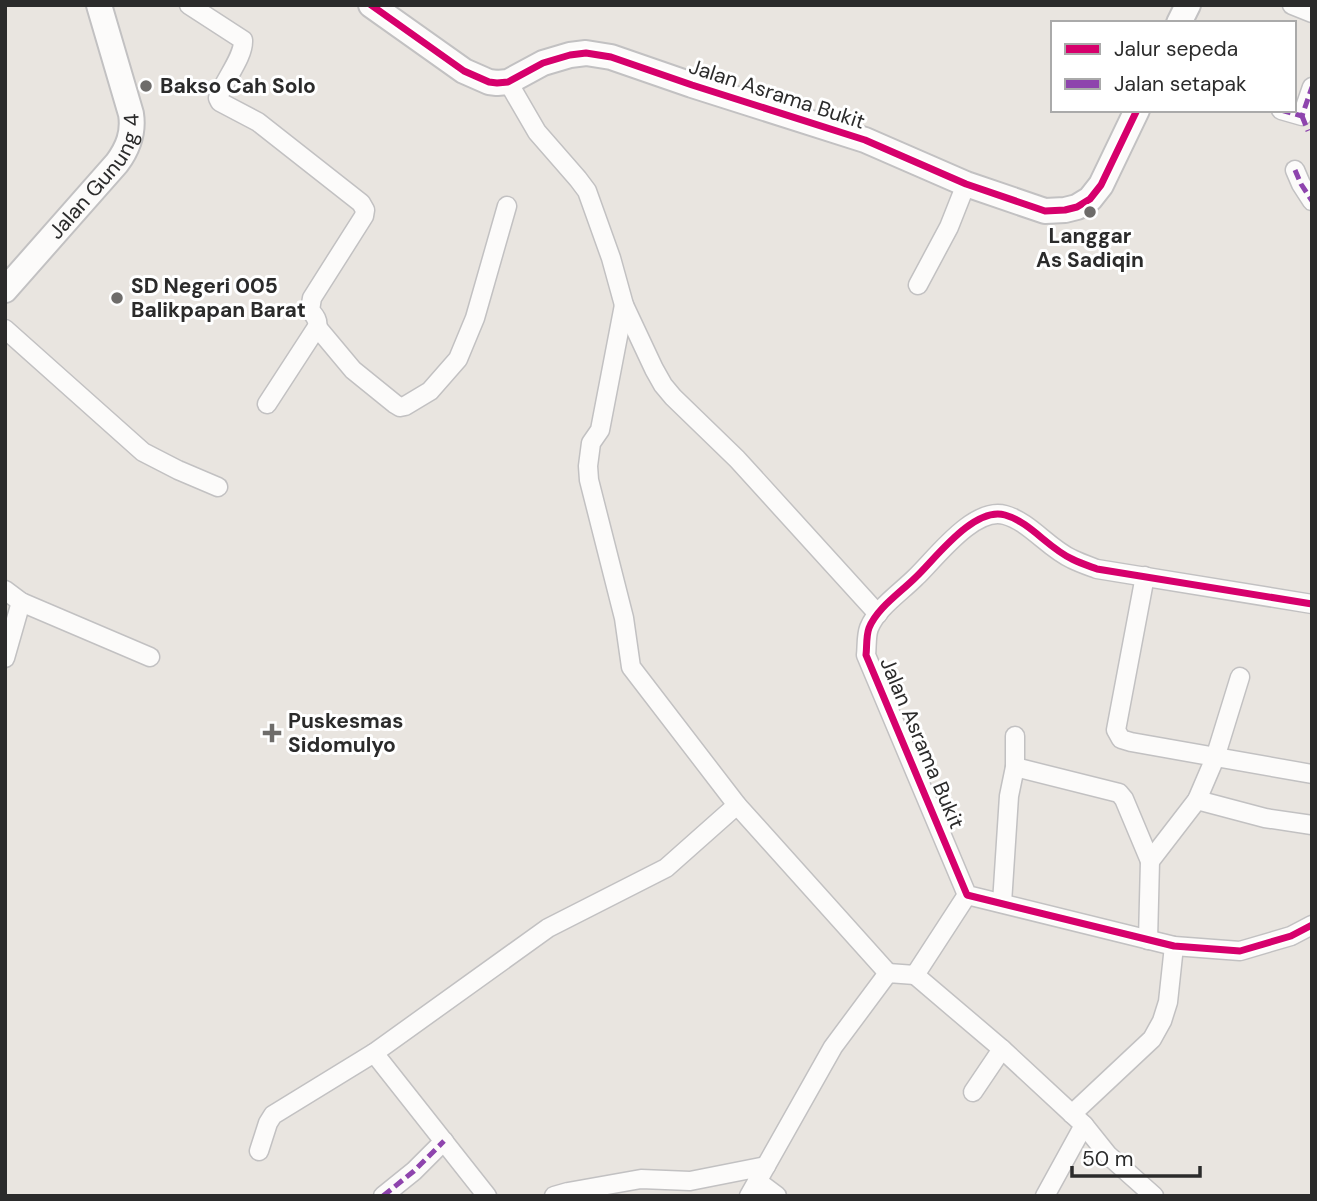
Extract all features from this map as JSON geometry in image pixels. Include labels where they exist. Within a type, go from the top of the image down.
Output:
[{"type":"street","name":"Jalan Gunung 4","points":[[5,290],[117,163],[124,154],[131,135],[131,114],[99,5]]},
{"type":"street","points":[[189,5],[243,40],[244,48],[222,86],[218,97],[220,102],[258,122],[364,207],[364,216],[355,232],[312,298],[310,310],[317,318],[317,327],[267,404]]},
{"type":"street","points":[[1180,21],[1188,5]]},
{"type":"street","points":[[1292,5],[1312,13]]},
{"type":"street","points":[[385,9],[475,78],[497,83],[508,82],[537,132],[587,191],[611,258],[624,305],[663,385],[737,459],[878,614]]},
{"type":"street","name":"Jalan Asrama Bukit","points":[[508,82],[556,58],[586,53],[611,57],[865,140],[966,184],[1045,211],[1077,208],[1090,199],[1101,185],[1136,112]]},
{"type":"street","points":[[1285,112],[1305,123],[1312,87]]},
{"type":"street","points":[[1295,170],[1312,201]]},
{"type":"street","points":[[918,285],[949,227],[966,184]]},
{"type":"street","points":[[317,327],[354,370],[400,407],[430,391],[458,359],[475,318],[507,206]]},
{"type":"street","points":[[624,305],[600,430],[592,443],[588,466],[589,480],[624,618],[631,667],[737,805],[888,973],[915,975],[1002,1049],[1078,1120],[1108,1155],[1154,1196]]},
{"type":"street","points":[[5,329],[143,453],[218,487]]},
{"type":"street","name":"Jalan Asrama Bukit","points":[[967,895],[866,655],[868,630],[878,614],[951,539],[980,519],[992,514],[1003,514],[1017,520],[1071,559],[1097,569],[1312,604]]},
{"type":"street","points":[[1145,576],[1116,730],[1121,739],[1312,775]]},
{"type":"street","points":[[5,590],[21,602],[150,657]]},
{"type":"street","points":[[5,658],[21,602]]},
{"type":"street","points":[[1150,862],[1197,800],[1215,758],[1240,677]]},
{"type":"street","points":[[1002,903],[1009,796],[1015,766],[1015,736]]},
{"type":"street","points":[[1015,766],[1119,793],[1124,799],[1150,862],[1148,940]]},
{"type":"street","points":[[1197,800],[1265,818],[1312,825]]},
{"type":"street","points":[[259,1151],[273,1115],[374,1054],[548,928],[666,868],[737,805]]},
{"type":"street","points":[[915,975],[967,895],[1174,946],[1240,951],[1291,936],[1312,925]]},
{"type":"street","points":[[1045,1196],[1078,1120],[1152,1040],[1162,1021],[1168,1002],[1174,946]]},
{"type":"street","points":[[757,1181],[833,1047],[888,973]]},
{"type":"street","points":[[974,1092],[1002,1049]]},
{"type":"street","points":[[374,1054],[487,1196]]},
{"type":"street","points":[[383,1196],[414,1171],[444,1141]]},
{"type":"street","points":[[554,1196],[641,1179],[757,1181],[777,1196]]},
{"type":"marked path","points":[[1288,112],[1302,116],[1312,87]]},
{"type":"marked path","points":[[1302,116],[1308,131]]},
{"type":"marked path","points":[[1295,170],[1312,201]]},
{"type":"marked path","points":[[383,1196],[414,1171],[444,1141]]},
{"type":"cycle path","points":[[371,5],[464,71],[489,82],[508,82],[543,63],[570,55],[586,53],[611,57],[865,140],[966,184],[1045,211],[1077,207],[1090,199],[1101,185],[1136,112]]},
{"type":"cycle path","points":[[1312,604],[1097,569],[1063,554],[1014,518],[993,514],[981,518],[956,536],[883,607],[869,628],[866,655],[967,895],[1174,946],[1240,951],[1291,936],[1312,925]]},
{"type":"place","name":"Bakso Cah Solo","points":[[146,86]]},
{"type":"place","name":"Langgar As Sadiqin","points":[[1090,212]]},
{"type":"place","name":"SD Negeri 005 Balikpapan Barat","points":[[117,298]]},
{"type":"place","name":"Puskesmas Sidomulyo","points":[[272,733]]}]
